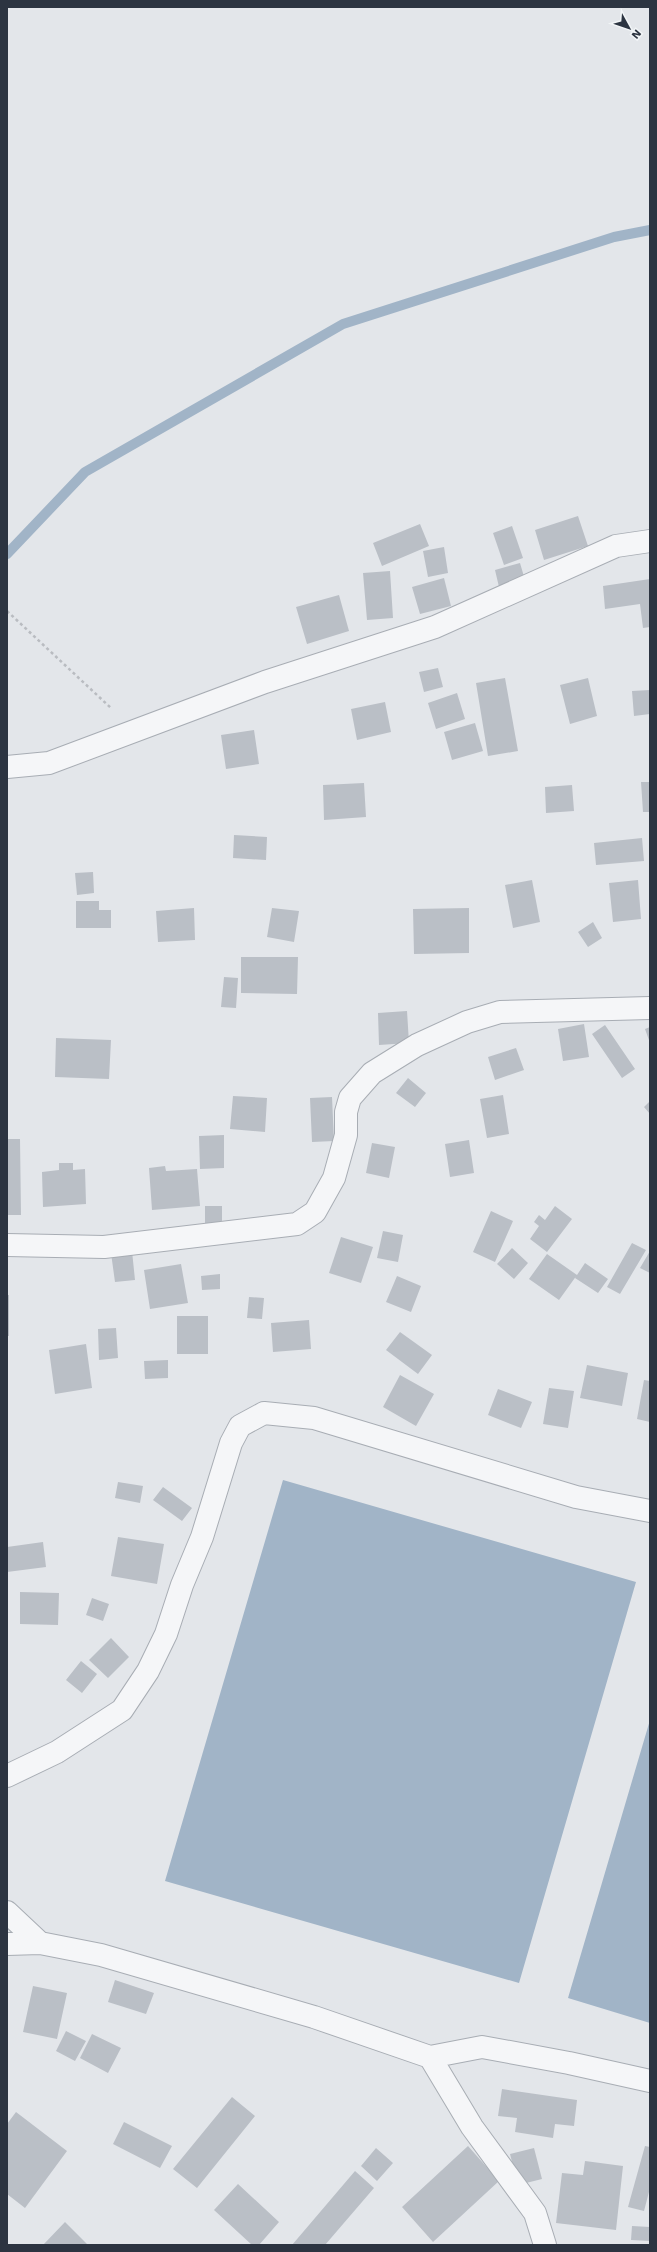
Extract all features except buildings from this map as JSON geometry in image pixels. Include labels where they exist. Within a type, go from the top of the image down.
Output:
[{"type":"street","points":[[7,767],[49,763],[265,682],[435,627],[616,546],[650,541]]},
{"type":"street","points":[[7,1245],[104,1247],[297,1224],[315,1212],[334,1178],[346,1135],[346,1112],[350,1098],[372,1073],[417,1045],[467,1022],[500,1012],[650,1008]]},
{"type":"street","points":[[7,1776],[57,1752],[122,1710],[148,1671],[166,1634],[182,1585],[202,1537],[231,1443],[240,1426],[264,1413],[314,1418],[576,1497],[650,1511]]},
{"type":"street","points":[[7,1912],[40,1943]]},
{"type":"street","points":[[7,1944],[40,1943],[102,1955],[314,2017],[430,2058],[482,2047],[569,2063],[650,2082]]},
{"type":"street","points":[[430,2058],[472,2127],[535,2213],[545,2245]]},
{"type":"path","points":[[7,611],[135,732]]},
{"type":"water","points":[[283,1480],[636,1582],[519,1983],[165,1881]]},
{"type":"water","points":[[650,1720],[650,2023],[568,1998]]},
{"type":"waterway","points":[[7,554],[85,472],[343,324],[614,237],[650,230]]}]
